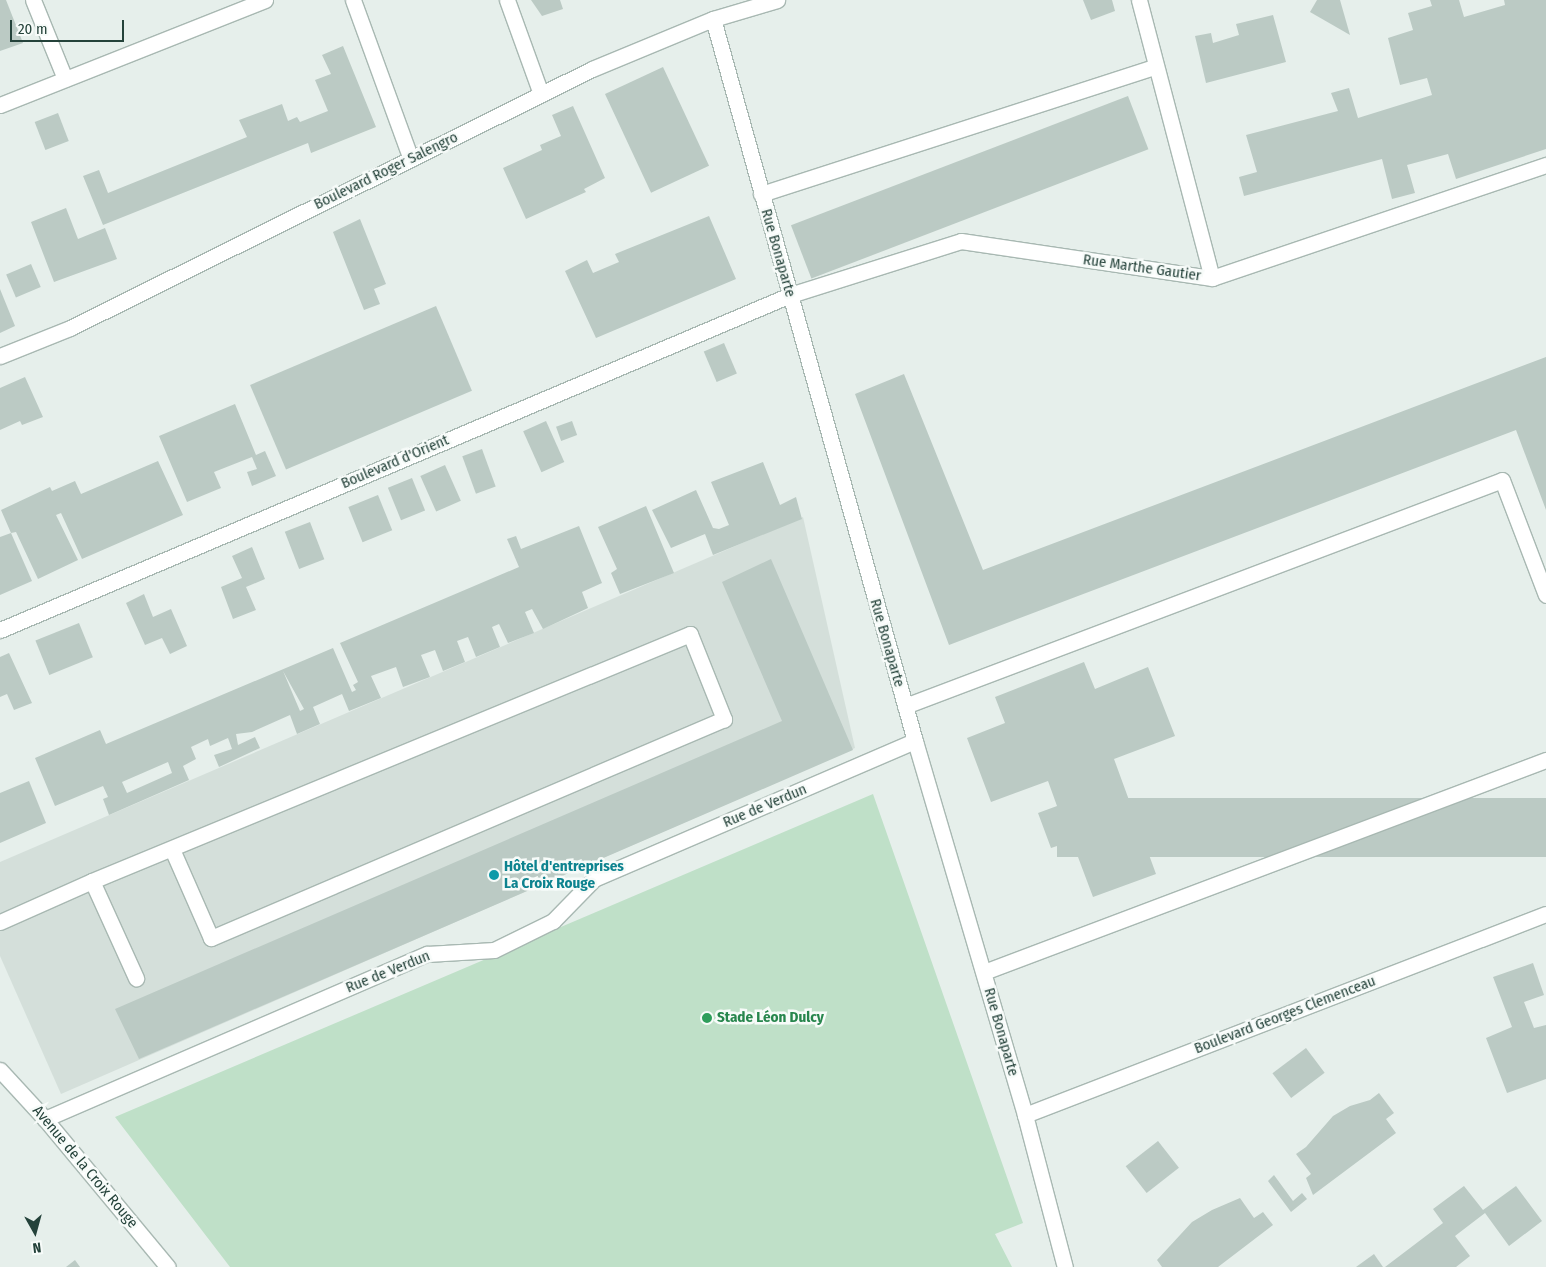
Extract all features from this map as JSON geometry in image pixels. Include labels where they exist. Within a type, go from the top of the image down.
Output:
[{"type":"street","points":[[33,0],[65,80]]},
{"type":"street","points":[[0,105],[265,0]]},
{"type":"street","points":[[353,0],[411,159]]},
{"type":"street","points":[[507,0],[541,94]]},
{"type":"street","name":"Boulevard Roger Salengro","points":[[0,356],[70,328],[592,69],[713,19],[777,0]]},
{"type":"street","points":[[1139,0],[1155,67],[1212,278]]},
{"type":"street","name":"Rue Bonaparte","points":[[713,19],[905,706],[1025,1115],[1065,1267]]},
{"type":"street","points":[[761,194],[1155,67]]},
{"type":"street","name":"Rue Marthe Gautier","points":[[790,295],[961,241],[1212,278],[1546,166]]},
{"type":"street","name":"Boulevard d'Orient","points":[[0,630],[790,295]]},
{"type":"street","points":[[905,706],[1502,480],[1546,596]]},
{"type":"street","points":[[0,922],[92,881],[690,634],[724,719],[211,938],[172,849]]},
{"type":"street","name":"Rue de Verdun","points":[[45,1119],[427,954],[494,950],[553,921],[594,879],[915,741]]},
{"type":"street","points":[[984,972],[1546,760]]},
{"type":"street","points":[[92,881],[136,978]]},
{"type":"street","name":"Boulevard Georges Clemenceau","points":[[1025,1115],[1546,914]]},
{"type":"street","name":"Avenue de la Croix Rouge","points":[[0,1070],[45,1119],[168,1267]]},
{"type":"shaded area","name":"Hôtel d'entreprises La Croix Rouge","points":[[803,517],[855,748],[61,1094],[0,956],[0,862]]},
{"type":"green space","name":"Stade Léon Dulcy","points":[[873,794],[1023,1223],[995,1234],[1012,1267],[230,1267],[115,1117]]},
{"type":"building","points":[[0,0],[6,0],[23,43],[0,51]]},
{"type":"building","points":[[531,0],[560,0],[563,9],[542,16]]},
{"type":"building","points":[[1083,0],[1112,0],[1115,11],[1091,20]]},
{"type":"building","points":[[1317,0],[1340,0],[1350,35],[1310,12]]},
{"type":"building","points":[[1430,0],[1459,0],[1464,17],[1505,5],[1504,0],[1546,0],[1546,149],[1456,179],[1448,154],[1407,165],[1415,193],[1392,199],[1382,159],[1244,196],[1239,177],[1257,172],[1246,135],[1338,111],[1331,93],[1349,88],[1358,118],[1432,95],[1427,78],[1400,85],[1388,38],[1413,30],[1408,13],[1432,6]]},
{"type":"building","points":[[1273,15],[1286,62],[1206,83],[1195,36],[1211,33],[1213,43],[1239,35],[1236,24]]},
{"type":"building","points":[[343,46],[376,127],[311,153],[308,143],[103,225],[83,176],[99,170],[108,193],[247,137],[239,120],[282,104],[288,121],[297,117],[300,122],[328,111],[315,80],[331,74],[322,55]]},
{"type":"building","points":[[663,67],[709,166],[651,193],[605,94]]},
{"type":"building","points":[[1128,96],[1148,149],[811,279],[791,225]]},
{"type":"building","points":[[573,106],[605,178],[584,189],[586,192],[526,219],[503,168],[542,150],[540,145],[561,136],[552,115]]},
{"type":"building","points":[[58,113],[69,141],[45,150],[35,122]]},
{"type":"building","points":[[66,208],[78,239],[105,228],[117,259],[54,282],[31,222]]},
{"type":"building","points":[[709,216],[736,279],[596,338],[565,271],[587,260],[593,273],[619,262],[615,254]]},
{"type":"building","points":[[360,219],[386,284],[374,289],[380,304],[364,310],[333,232]]},
{"type":"building","points":[[31,264],[41,287],[16,298],[6,275]]},
{"type":"building","points":[[0,289],[15,326],[0,333]]},
{"type":"building","points":[[436,306],[472,391],[286,470],[250,385]]},
{"type":"building","points":[[724,343],[737,373],[717,382],[704,352]]},
{"type":"building","points":[[1546,357],[1546,510],[1516,430],[949,645],[855,394],[904,374],[983,570]]},
{"type":"building","points":[[25,377],[43,417],[22,425],[20,421],[0,430],[0,388]]},
{"type":"building","points":[[235,404],[256,455],[265,451],[276,476],[252,486],[247,472],[257,469],[252,457],[214,472],[221,488],[187,502],[159,436]]},
{"type":"building","points":[[546,421],[564,462],[541,472],[523,431]]},
{"type":"building","points":[[572,421],[577,435],[561,441],[556,427]]},
{"type":"building","points":[[482,449],[496,487],[476,494],[462,456]]},
{"type":"building","points":[[158,461],[183,515],[82,559],[61,513],[56,515],[78,560],[38,579],[16,532],[11,533],[1,510],[50,487],[52,491],[75,481],[81,494]]},
{"type":"building","points":[[763,462],[780,505],[796,497],[802,519],[713,555],[705,534],[671,548],[652,510],[696,490],[713,528],[719,529],[729,525],[711,482]]},
{"type":"building","points":[[445,465],[461,501],[436,512],[420,476]]},
{"type":"building","points":[[412,478],[425,510],[401,520],[388,488]]},
{"type":"building","points":[[378,495],[392,530],[363,542],[348,507]]},
{"type":"building","points":[[646,506],[674,573],[620,594],[611,573],[617,569],[598,527]]},
{"type":"building","points":[[310,522],[324,559],[299,569],[285,532]]},
{"type":"building","points":[[579,526],[602,583],[582,592],[588,608],[543,629],[532,609],[525,612],[534,633],[508,643],[499,624],[492,627],[500,647],[476,657],[468,637],[457,641],[465,662],[443,671],[435,650],[421,655],[430,677],[403,687],[396,667],[371,676],[381,698],[349,711],[342,694],[313,707],[320,724],[297,734],[290,715],[252,732],[236,734],[238,745],[255,737],[260,748],[219,767],[214,755],[232,749],[228,738],[210,746],[208,739],[191,747],[196,759],[183,766],[189,780],[109,815],[103,799],[108,797],[103,786],[55,806],[35,758],[100,730],[106,744],[333,648],[352,692],[356,690],[353,685],[358,682],[340,643],[519,567],[507,539],[516,536],[521,549]],"holes":[[[283,671],[304,709],[300,711]],[[168,762],[172,773],[127,793],[122,782]]]},
{"type":"building","points":[[11,533],[32,581],[0,595],[0,537]]},
{"type":"building","points":[[252,547],[265,579],[246,587],[256,610],[233,619],[221,587],[242,578],[232,556]]},
{"type":"building","name":"Hôtel d'entreprises La Croix Rouge","points":[[771,559],[853,750],[139,1059],[115,1009],[782,721],[722,582]]},
{"type":"building","points":[[144,594],[153,617],[171,609],[187,646],[170,654],[162,638],[145,645],[126,603]]},
{"type":"building","points":[[79,623],[93,657],[49,675],[35,641]]},
{"type":"building","points":[[9,653],[32,703],[14,710],[7,694],[0,697],[0,657]]},
{"type":"building","points":[[1084,662],[1095,689],[1148,667],[1175,736],[1114,759],[1156,874],[1093,897],[1072,841],[1051,848],[1038,813],[1057,806],[1048,781],[991,802],[967,738],[1005,723],[995,697]]},
{"type":"building","points":[[29,781],[46,823],[0,843],[0,793]]},
{"type":"building","points":[[1057,798],[1546,798],[1546,857],[1057,857]]},
{"type":"building","points":[[1533,963],[1544,995],[1524,1002],[1534,1028],[1546,1025],[1546,1079],[1507,1093],[1486,1038],[1512,1027],[1493,977]]},
{"type":"building","points":[[1306,1048],[1325,1073],[1291,1098],[1272,1073]]},
{"type":"building","points":[[1379,1093],[1394,1113],[1386,1119],[1396,1133],[1313,1195],[1306,1178],[1311,1174],[1296,1154],[1306,1147],[1333,1116],[1350,1106],[1370,1100]]},
{"type":"building","points":[[1158,1141],[1179,1168],[1147,1193],[1126,1166]]},
{"type":"building","points":[[1274,1175],[1293,1201],[1302,1193],[1307,1199],[1291,1212],[1268,1181]]},
{"type":"building","points":[[1464,1186],[1483,1210],[1516,1186],[1542,1221],[1509,1246],[1485,1213],[1455,1236],[1470,1256],[1456,1267],[1385,1267],[1443,1223],[1433,1209]]},
{"type":"building","points":[[1240,1198],[1254,1218],[1263,1212],[1273,1225],[1218,1267],[1162,1267],[1157,1260],[1192,1222],[1212,1210]]},
{"type":"building","points":[[1374,1254],[1383,1267],[1356,1267]]},
{"type":"building","points":[[75,1260],[80,1267],[66,1267]]},
{"type":"place","name":"Hôtel d'entreprises La Croix Rouge","points":[[494,875]]},
{"type":"place","name":"Stade Léon Dulcy","points":[[707,1018]]}]
